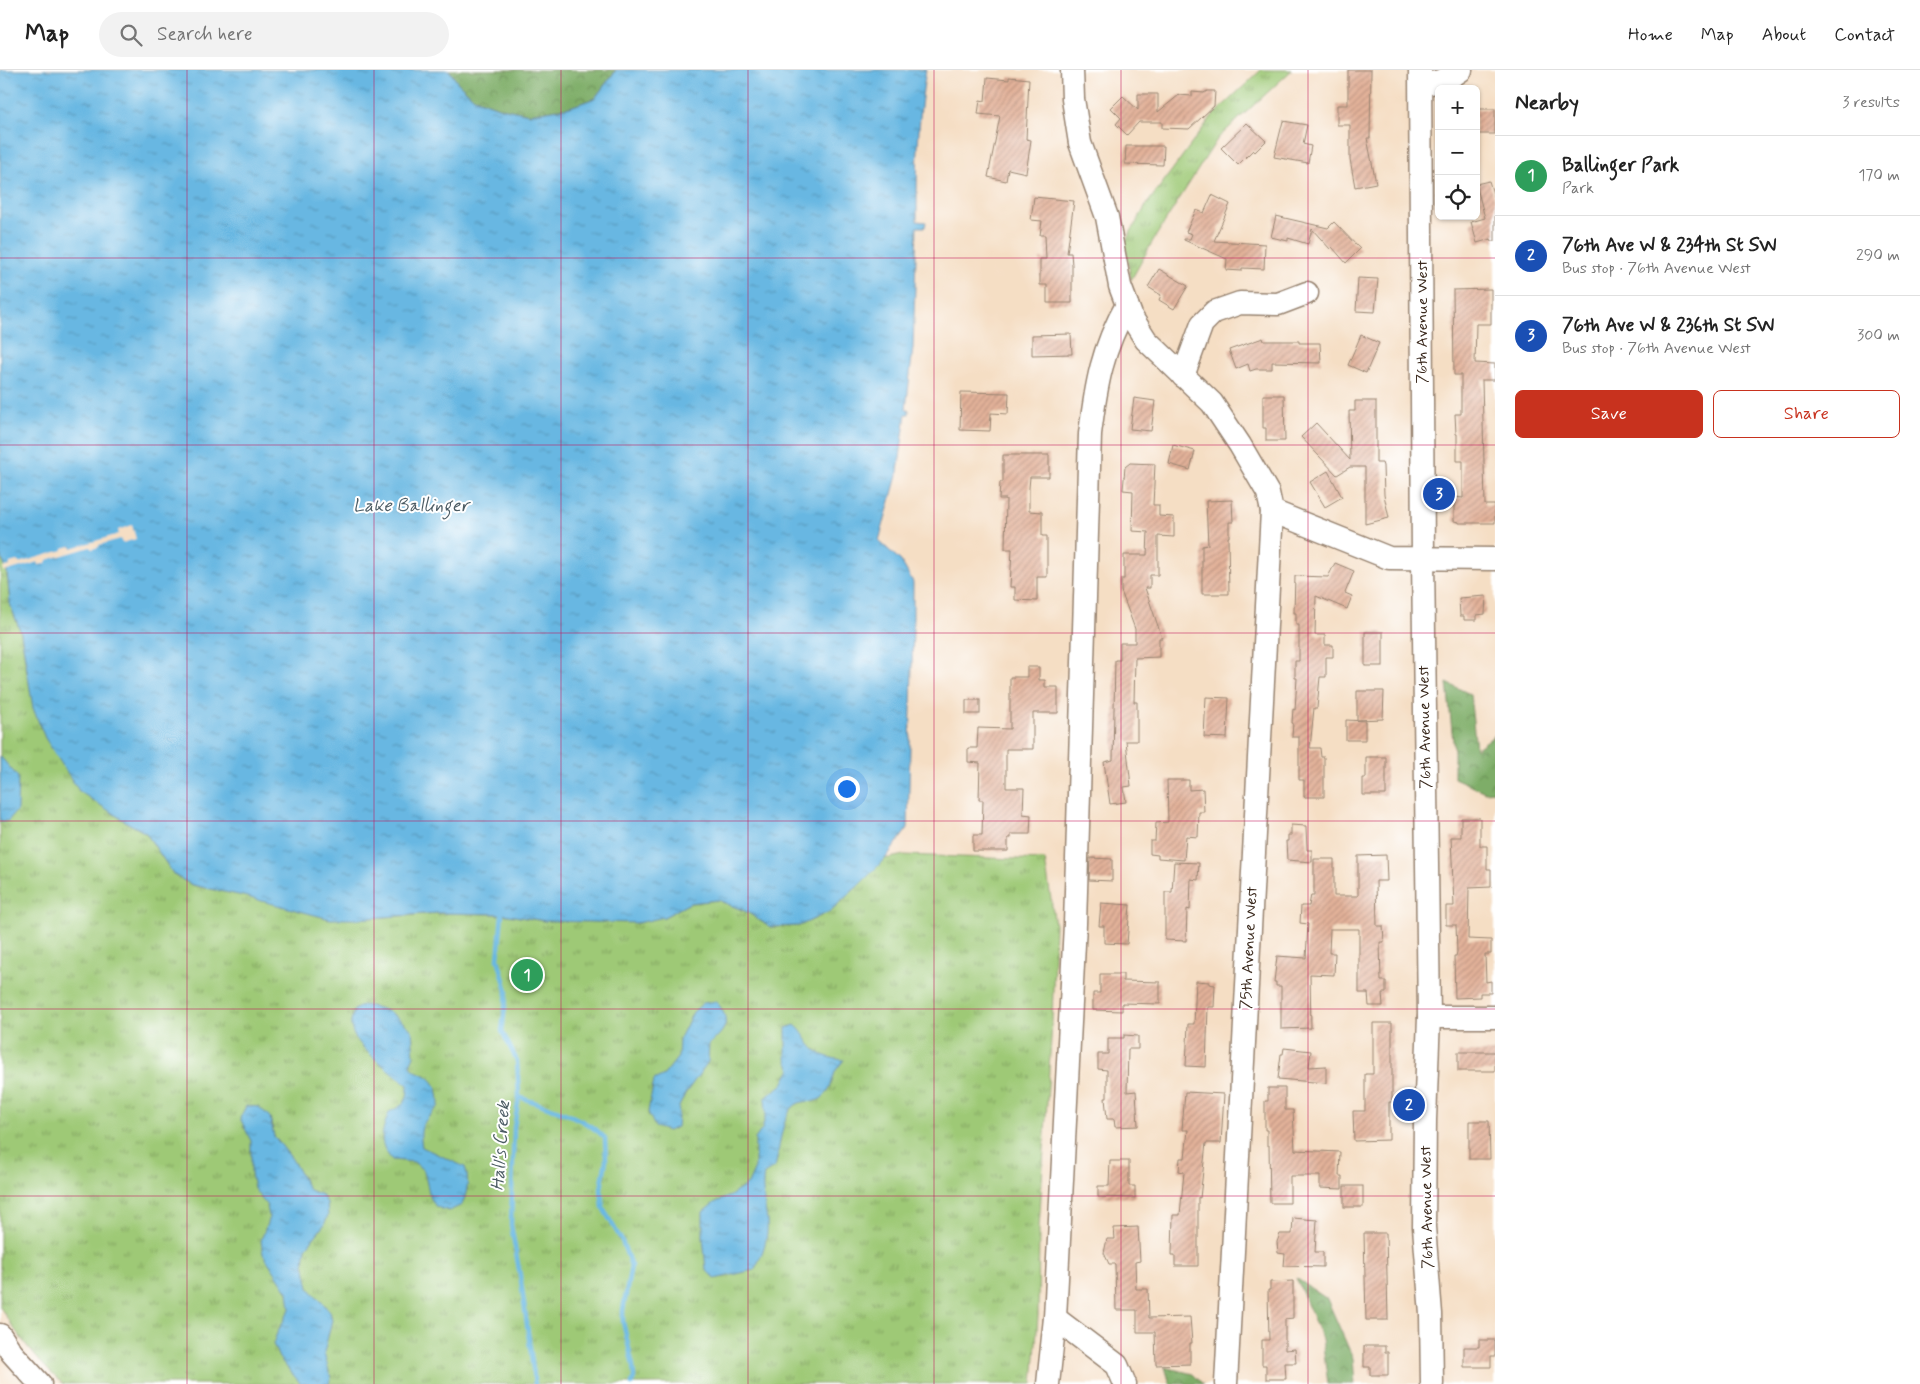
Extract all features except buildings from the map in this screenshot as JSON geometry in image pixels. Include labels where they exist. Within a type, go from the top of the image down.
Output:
[{"type":"street","points":[[1072,70],[1080,143],[1107,217],[1124,295],[1132,318],[1146,340],[1212,404],[1240,445],[1268,493],[1272,511],[1389,558],[1495,559]]},
{"type":"street","points":[[1421,77],[1437,83],[1450,78],[1461,70]]},
{"type":"street","name":"76th Avenue West","points":[[1421,77],[1423,559],[1429,1018],[1425,1120],[1424,1227],[1431,1314],[1432,1384]]},
{"type":"street","points":[[1183,376],[1202,324],[1214,312],[1240,303],[1278,304],[1306,293]]},
{"type":"street","points":[[1048,1384],[1054,1318],[1075,924],[1090,434],[1099,373],[1124,295]]},
{"type":"street","name":"75th Avenue West","points":[[1226,1384],[1272,511]]},
{"type":"street","points":[[1429,1018],[1495,1017]]},
{"type":"street","points":[[1054,1318],[1117,1365],[1125,1384]]},
{"type":"street","points":[[0,1335],[12,1353],[40,1384]]},
{"type":"green space","points":[[449,70],[616,70],[595,98],[570,107],[529,114],[501,108],[474,98],[458,83]]},
{"type":"green space","points":[[1261,70],[1292,70],[1218,138],[1154,239],[1131,280],[1125,242],[1147,204],[1212,116]]},
{"type":"green space","points":[[0,554],[7,572],[10,604],[21,633],[28,679],[106,808],[146,833],[174,875],[192,885],[356,919],[439,913],[502,914],[545,921],[664,917],[690,903],[718,900],[747,912],[770,927],[799,926],[829,912],[885,859],[904,855],[1045,860],[1055,925],[1052,1023],[1039,1228],[1038,1316],[1033,1384],[63,1384],[29,1348],[0,1307]]},
{"type":"green space","points":[[1447,683],[1470,694],[1476,749],[1495,735],[1495,791],[1485,792],[1454,778],[1454,751]]},
{"type":"green space","points":[[1296,1278],[1327,1299],[1353,1358],[1355,1384],[1328,1384],[1322,1339]]},
{"type":"green space","points":[[1165,1367],[1193,1374],[1203,1384],[1170,1384]]},
{"type":"water","name":"Lake Ballinger","points":[[0,70],[449,70],[458,83],[474,98],[501,108],[529,114],[570,107],[595,98],[616,70],[926,70],[919,127],[917,221],[926,222],[925,227],[917,227],[913,348],[906,409],[909,410],[909,414],[906,414],[898,472],[879,541],[901,561],[913,582],[908,828],[885,859],[829,912],[799,926],[770,927],[747,912],[718,900],[690,903],[664,917],[638,923],[545,921],[502,914],[439,913],[330,919],[243,896],[192,885],[174,875],[146,833],[79,791],[45,738],[33,708],[21,633],[10,604],[7,572],[0,554]]},
{"type":"water","points":[[0,756],[18,777],[17,810],[8,821],[0,821]]},
{"type":"water","points":[[716,1001],[724,1014],[724,1029],[709,1044],[708,1062],[685,1094],[679,1107],[677,1127],[668,1131],[655,1127],[648,1112],[654,1080],[664,1075],[678,1057],[679,1040],[693,1012],[703,1003]]},
{"type":"water","points":[[362,1005],[389,1012],[412,1030],[414,1056],[410,1065],[415,1071],[428,1077],[434,1084],[439,1106],[426,1120],[422,1128],[422,1147],[465,1167],[468,1182],[462,1205],[449,1211],[436,1207],[430,1197],[424,1171],[414,1162],[392,1160],[384,1148],[382,1137],[389,1112],[404,1102],[408,1085],[374,1058],[358,1042],[353,1034],[351,1020],[354,1010]]},
{"type":"water","points":[[795,1025],[818,1052],[828,1057],[844,1060],[835,1072],[830,1088],[824,1096],[815,1101],[799,1103],[788,1114],[782,1132],[775,1167],[764,1174],[763,1192],[767,1234],[762,1253],[754,1270],[715,1279],[706,1270],[703,1212],[714,1203],[730,1196],[748,1184],[755,1168],[755,1139],[762,1129],[766,1114],[765,1098],[783,1084],[791,1069],[786,1059],[786,1028]]},
{"type":"water","points":[[246,1106],[259,1107],[270,1117],[274,1136],[292,1159],[309,1190],[322,1195],[327,1203],[328,1215],[324,1225],[306,1248],[304,1263],[309,1288],[330,1311],[332,1320],[324,1353],[331,1378],[329,1384],[301,1384],[279,1358],[273,1344],[290,1309],[288,1292],[263,1254],[261,1241],[269,1217],[267,1206],[254,1189],[251,1173],[251,1141],[240,1118]]},
{"type":"pier","points":[[132,525],[136,539],[122,543],[120,539],[99,545],[99,547],[92,549],[90,547],[47,560],[46,563],[39,565],[38,562],[4,572],[3,568],[10,566],[10,563],[17,561],[19,563],[63,550],[63,548],[70,546],[72,548],[119,534],[118,530]]},
{"type":"waterway","name":"Hall's Creek","points":[[502,914],[498,959],[507,991],[502,1031],[517,1061],[519,1097],[514,1127],[511,1225],[521,1281],[535,1384]]},
{"type":"waterway","points":[[519,1097],[576,1118],[605,1138],[606,1160],[601,1189],[603,1208],[622,1241],[631,1266],[623,1310],[623,1322],[633,1366],[634,1377],[632,1384]]},
{"type":"place","name":"76th Ave W & 236th St SW","points":[[1439,494]]},
{"type":"place","name":"Ballinger Park","points":[[527,975]]},
{"type":"place","name":"76th Ave W & 234th St SW","points":[[1409,1105]]}]
